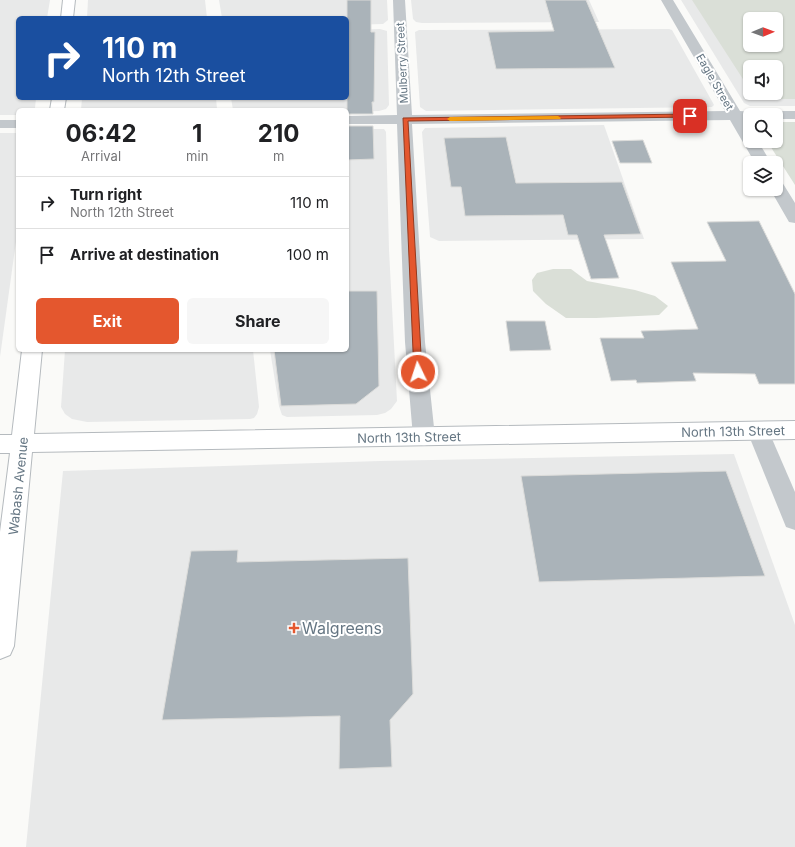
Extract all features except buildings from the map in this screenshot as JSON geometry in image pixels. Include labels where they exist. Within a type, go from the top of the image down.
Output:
[{"type":"main road","points":[[67,16],[69,0]]},
{"type":"main road","name":"Wabash Avenue","points":[[0,646],[11,444],[32,352]]},
{"type":"main road","name":"North 13th Street","points":[[11,444],[795,430]]},
{"type":"street","name":"Mulberry Street","points":[[399,0],[415,342],[424,437]]},
{"type":"street","name":"Eagle Street","points":[[667,0],[759,156]]},
{"type":"street","points":[[349,120],[743,115]]},
{"type":"street","points":[[783,115],[795,115]]},
{"type":"street","points":[[0,124],[16,124]]},
{"type":"street","points":[[782,196],[795,218]]},
{"type":"street","points":[[758,431],[795,520]]},
{"type":"shaded area","points":[[0,0],[50,0],[47,16],[16,16],[16,100],[36,100],[35,108],[16,108],[16,115],[0,115]]},
{"type":"shaded area","points":[[88,0],[205,0],[207,16],[87,16]]},
{"type":"shaded area","points":[[219,0],[387,0],[388,20],[383,24],[349,25],[349,16],[222,16]]},
{"type":"shaded area","points":[[411,0],[589,0],[599,22],[422,23],[416,22],[413,19]]},
{"type":"shaded area","points":[[681,0],[795,0],[795,106],[750,106],[744,103]]},
{"type":"shaded area","points":[[692,0],[795,0],[795,99],[783,99],[783,60],[743,60],[743,79]]},
{"type":"shaded area","points":[[380,29],[387,31],[389,105],[386,109],[379,111],[349,112],[349,108],[233,108],[231,100],[349,100],[349,30]]},
{"type":"shaded area","points":[[419,30],[672,30],[713,103],[714,105],[712,107],[426,111],[420,107],[415,32]]},
{"type":"shaded area","points":[[82,100],[216,100],[217,108],[81,108]]},
{"type":"shaded area","points":[[783,122],[795,122],[795,185],[783,166],[783,156],[777,156],[771,148],[783,148]]},
{"type":"shaded area","points":[[604,125],[644,239],[439,241],[430,237],[422,132],[425,128]]},
{"type":"shaded area","points":[[349,129],[384,129],[386,132],[389,250],[397,401],[391,409],[385,413],[377,415],[287,417],[282,415],[279,406],[270,352],[349,352]]},
{"type":"shaded area","points":[[0,133],[16,133],[16,241],[0,357]]},
{"type":"shaded area","points":[[553,269],[571,269],[587,281],[635,290],[655,296],[668,306],[659,315],[566,318],[546,304],[533,291],[532,280],[537,273]]},
{"type":"shaded area","points":[[65,352],[253,352],[259,407],[254,418],[87,422],[72,419],[65,414],[61,407]]},
{"type":"shaded area","points":[[734,454],[795,625],[795,847],[26,847],[63,471],[380,461]]},
{"type":"slow traffic","points":[[450,119],[558,118]]},
{"type":"place","name":"Walgreens","points":[[294,628]]},
{"type":"route","points":[[418,372],[415,342],[405,120],[690,116]]}]
